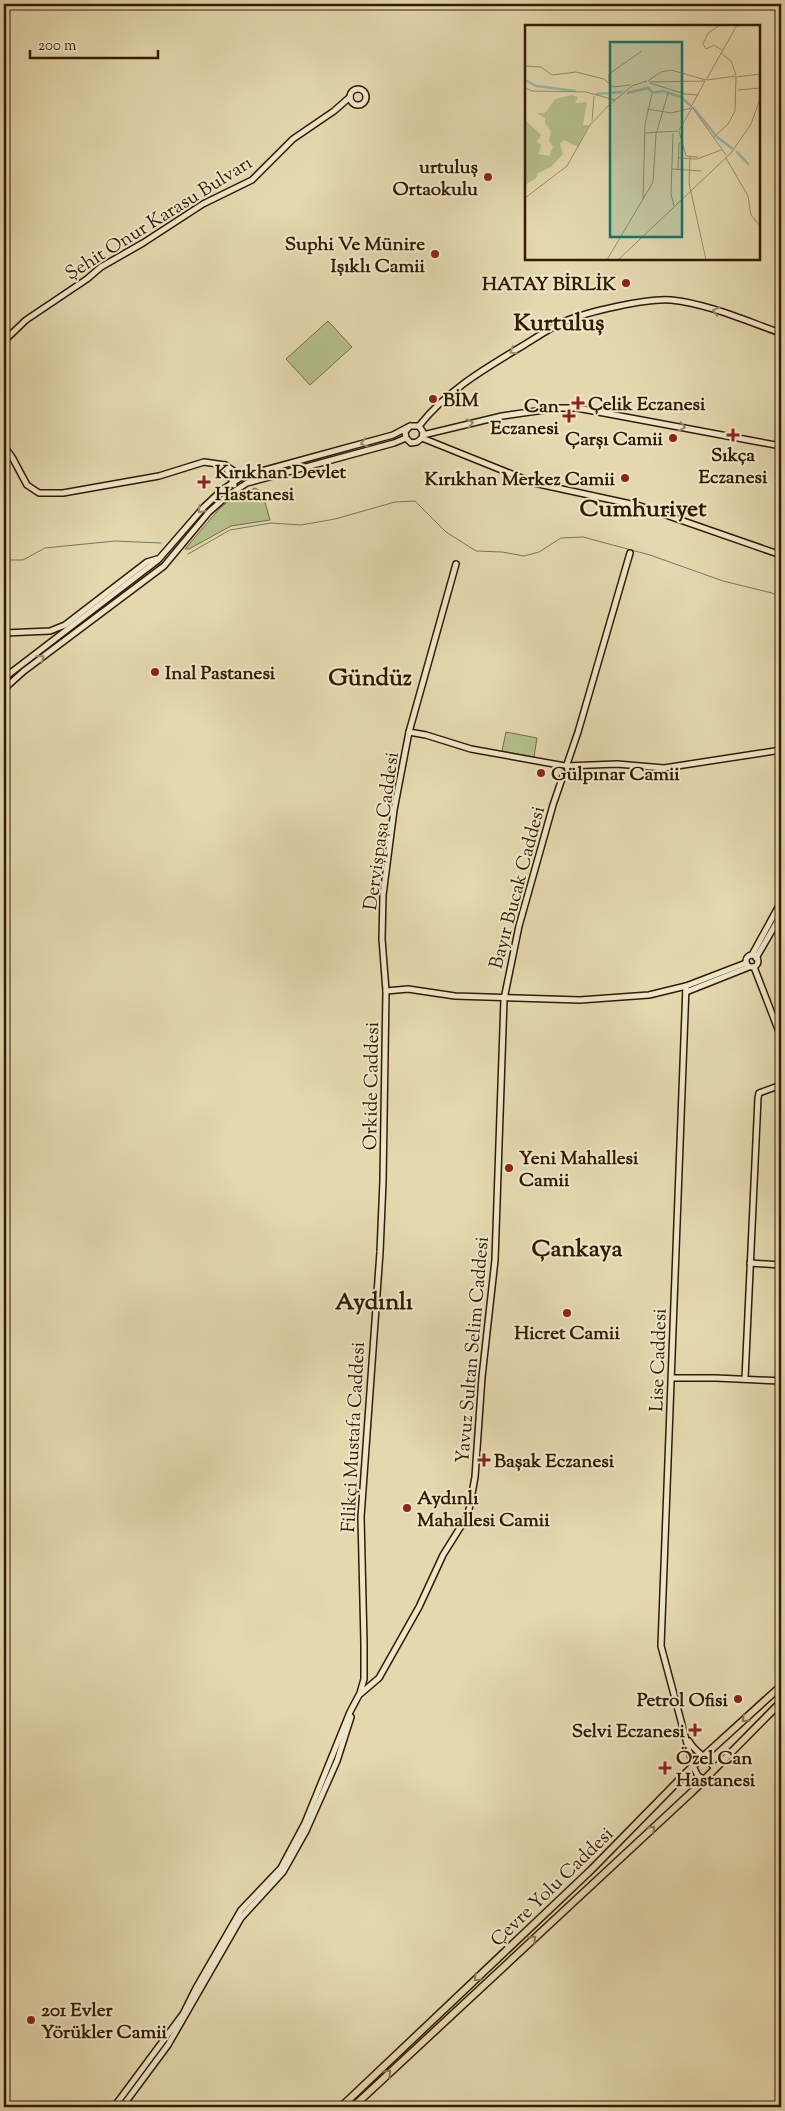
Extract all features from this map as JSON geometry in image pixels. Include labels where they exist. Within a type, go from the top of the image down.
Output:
[{"type":"highway","name":"Çevre Yolu Caddesi","points":[[341,2107],[591,1870],[693,1766],[781,1686]]},
{"type":"highway","name":"Çevre Yolu Caddesi","points":[[353,2107],[705,1780],[781,1702]]},
{"type":"street","name":"Şehit Onur Karasu Bulvarı","points":[[4,341],[26,320],[87,279],[101,267],[143,243],[202,204],[252,180],[293,139],[334,111],[350,97]]},
{"type":"street","points":[[4,678],[160,558],[204,507],[232,483],[244,476],[393,435],[410,426],[419,426],[456,388],[474,375],[563,322],[582,315],[649,301],[671,300],[717,312],[781,333]]},
{"type":"street","points":[[410,426],[405,432],[406,438],[414,443],[423,436],[502,416],[558,408],[577,408],[781,446]]},
{"type":"street","points":[[419,426],[423,436],[534,483],[640,506],[781,555]]},
{"type":"street","points":[[4,689],[24,671],[166,563],[209,512],[238,489],[247,484],[406,438]]},
{"type":"street","points":[[4,446],[27,485],[39,493],[63,493],[160,476],[204,462],[225,465],[244,476],[247,484]]},
{"type":"street","points":[[225,465],[232,483],[238,489]]},
{"type":"street","name":"Bayır Bucak Caddesi","points":[[499,1184],[504,999],[519,926],[565,766],[578,732],[630,553]]},
{"type":"street","points":[[160,558],[160,564],[166,563]]},
{"type":"street","points":[[4,633],[50,631],[65,625],[147,562],[160,558]]},
{"type":"street","name":"Dervişpaşa Caddesi","points":[[386,991],[382,939],[383,895],[394,810],[409,732],[456,564]]},
{"type":"street","points":[[409,732],[426,735],[471,750],[565,766],[617,764],[664,768],[781,750]]},
{"type":"street","points":[[386,991],[408,989],[455,996],[580,1000],[686,989],[757,964],[754,957],[781,902]]},
{"type":"street","points":[[754,957],[781,915]]},
{"type":"street","points":[[754,957],[747,957],[781,1037]]},
{"type":"street","name":"Lise Caddesi","points":[[686,989],[672,1378],[661,1601],[661,1646],[693,1766]]},
{"type":"street","name":"Orkide Caddesi","points":[[383,1181],[386,991]]},
{"type":"street","points":[[745,1379],[758,1098],[759,1093],[781,1084]]},
{"type":"street","name":"Filikçi Mustafa Caddesi","points":[[282,1870],[305,1823],[341,1731],[364,1684],[364,1609],[361,1557],[362,1491],[380,1252],[383,1181]]},
{"type":"street","name":"Yavuz Sultan Selim Caddesi","points":[[359,1695],[379,1678],[419,1607],[443,1555],[468,1515],[475,1477],[482,1377],[490,1319],[499,1184]]},
{"type":"street","points":[[750,1263],[781,1265]]},
{"type":"street","points":[[672,1378],[781,1381]]},
{"type":"street","name":"Lise Caddesi","points":[[684,1731],[694,1750],[710,1761],[715,1769]]},
{"type":"street","points":[[693,1766],[698,1776],[705,1780]]},
{"type":"street","points":[[114,2107],[183,2014],[241,1910],[282,1870]]},
{"type":"street","points":[[122,2107],[168,2045],[241,1918],[282,1870]]},
{"type":"green space","points":[[328,321],[352,347],[310,385],[286,359]]},
{"type":"green space","points":[[255,488],[262,492],[270,520],[231,526],[189,549],[185,549],[220,508],[234,497]]},
{"type":"green space","points":[[506,732],[537,738],[534,757],[502,751]]},
{"type":"waterway","points":[[188,554],[230,530],[271,523],[301,525],[335,519],[395,502],[415,501],[446,532],[476,551],[502,552],[524,556],[539,552],[561,538],[583,537],[650,555],[723,581],[772,593],[781,598]]},
{"type":"waterway","points":[[4,560],[23,560],[45,548],[115,541],[161,543]]},
{"type":"place","name":"urtuluş Ortaokulu","points":[[488,177]]},
{"type":"place","name":"Suphi Ve Münire Işıklı Camii","points":[[435,254]]},
{"type":"place","name":"HATAY BİRLİK","points":[[626,283]]},
{"type":"place","name":"BİM","points":[[433,399]]},
{"type":"place","name":"Çelik Eczanesi","points":[[578,403]]},
{"type":"place","name":"Can Eczanesi","points":[[569,416]]},
{"type":"place","name":"Sıkça Eczanesi","points":[[733,435]]},
{"type":"place","name":"Çarşı Camii","points":[[673,438]]},
{"type":"place","name":"Kırıkhan Merkez Camii","points":[[625,478]]},
{"type":"place","name":"Kırıkhan Devlet Hastanesi","points":[[204,482]]},
{"type":"place","name":"Inal Pastanesi","points":[[155,672]]},
{"type":"place","name":"Gülpınar Camii","points":[[541,773]]},
{"type":"place","name":"Yeni Mahallesi Camii","points":[[509,1168]]},
{"type":"place","name":"Hicret Camii","points":[[567,1313]]},
{"type":"place","name":"Başak Eczanesi","points":[[484,1460]]},
{"type":"place","name":"Aydınlı Mahallesi Camii","points":[[407,1508]]},
{"type":"place","name":"Petrol Ofisi","points":[[738,1699]]},
{"type":"place","name":"Selvi Eczanesi","points":[[695,1730]]},
{"type":"place","name":"Özel Can Hastanesi","points":[[665,1768]]},
{"type":"place","name":"201 Evler Yörükler Camii","points":[[31,2020]]},
{"type":"district","name":"Kurtuluş","points":[[559,322]]},
{"type":"district","name":"Cumhuriyet","points":[[643,508]]},
{"type":"district","name":"Gündüz","points":[[370,677]]},
{"type":"district","name":"Çankaya","points":[[577,1248]]},
{"type":"district","name":"Aydınlı","points":[[374,1301]]}]
